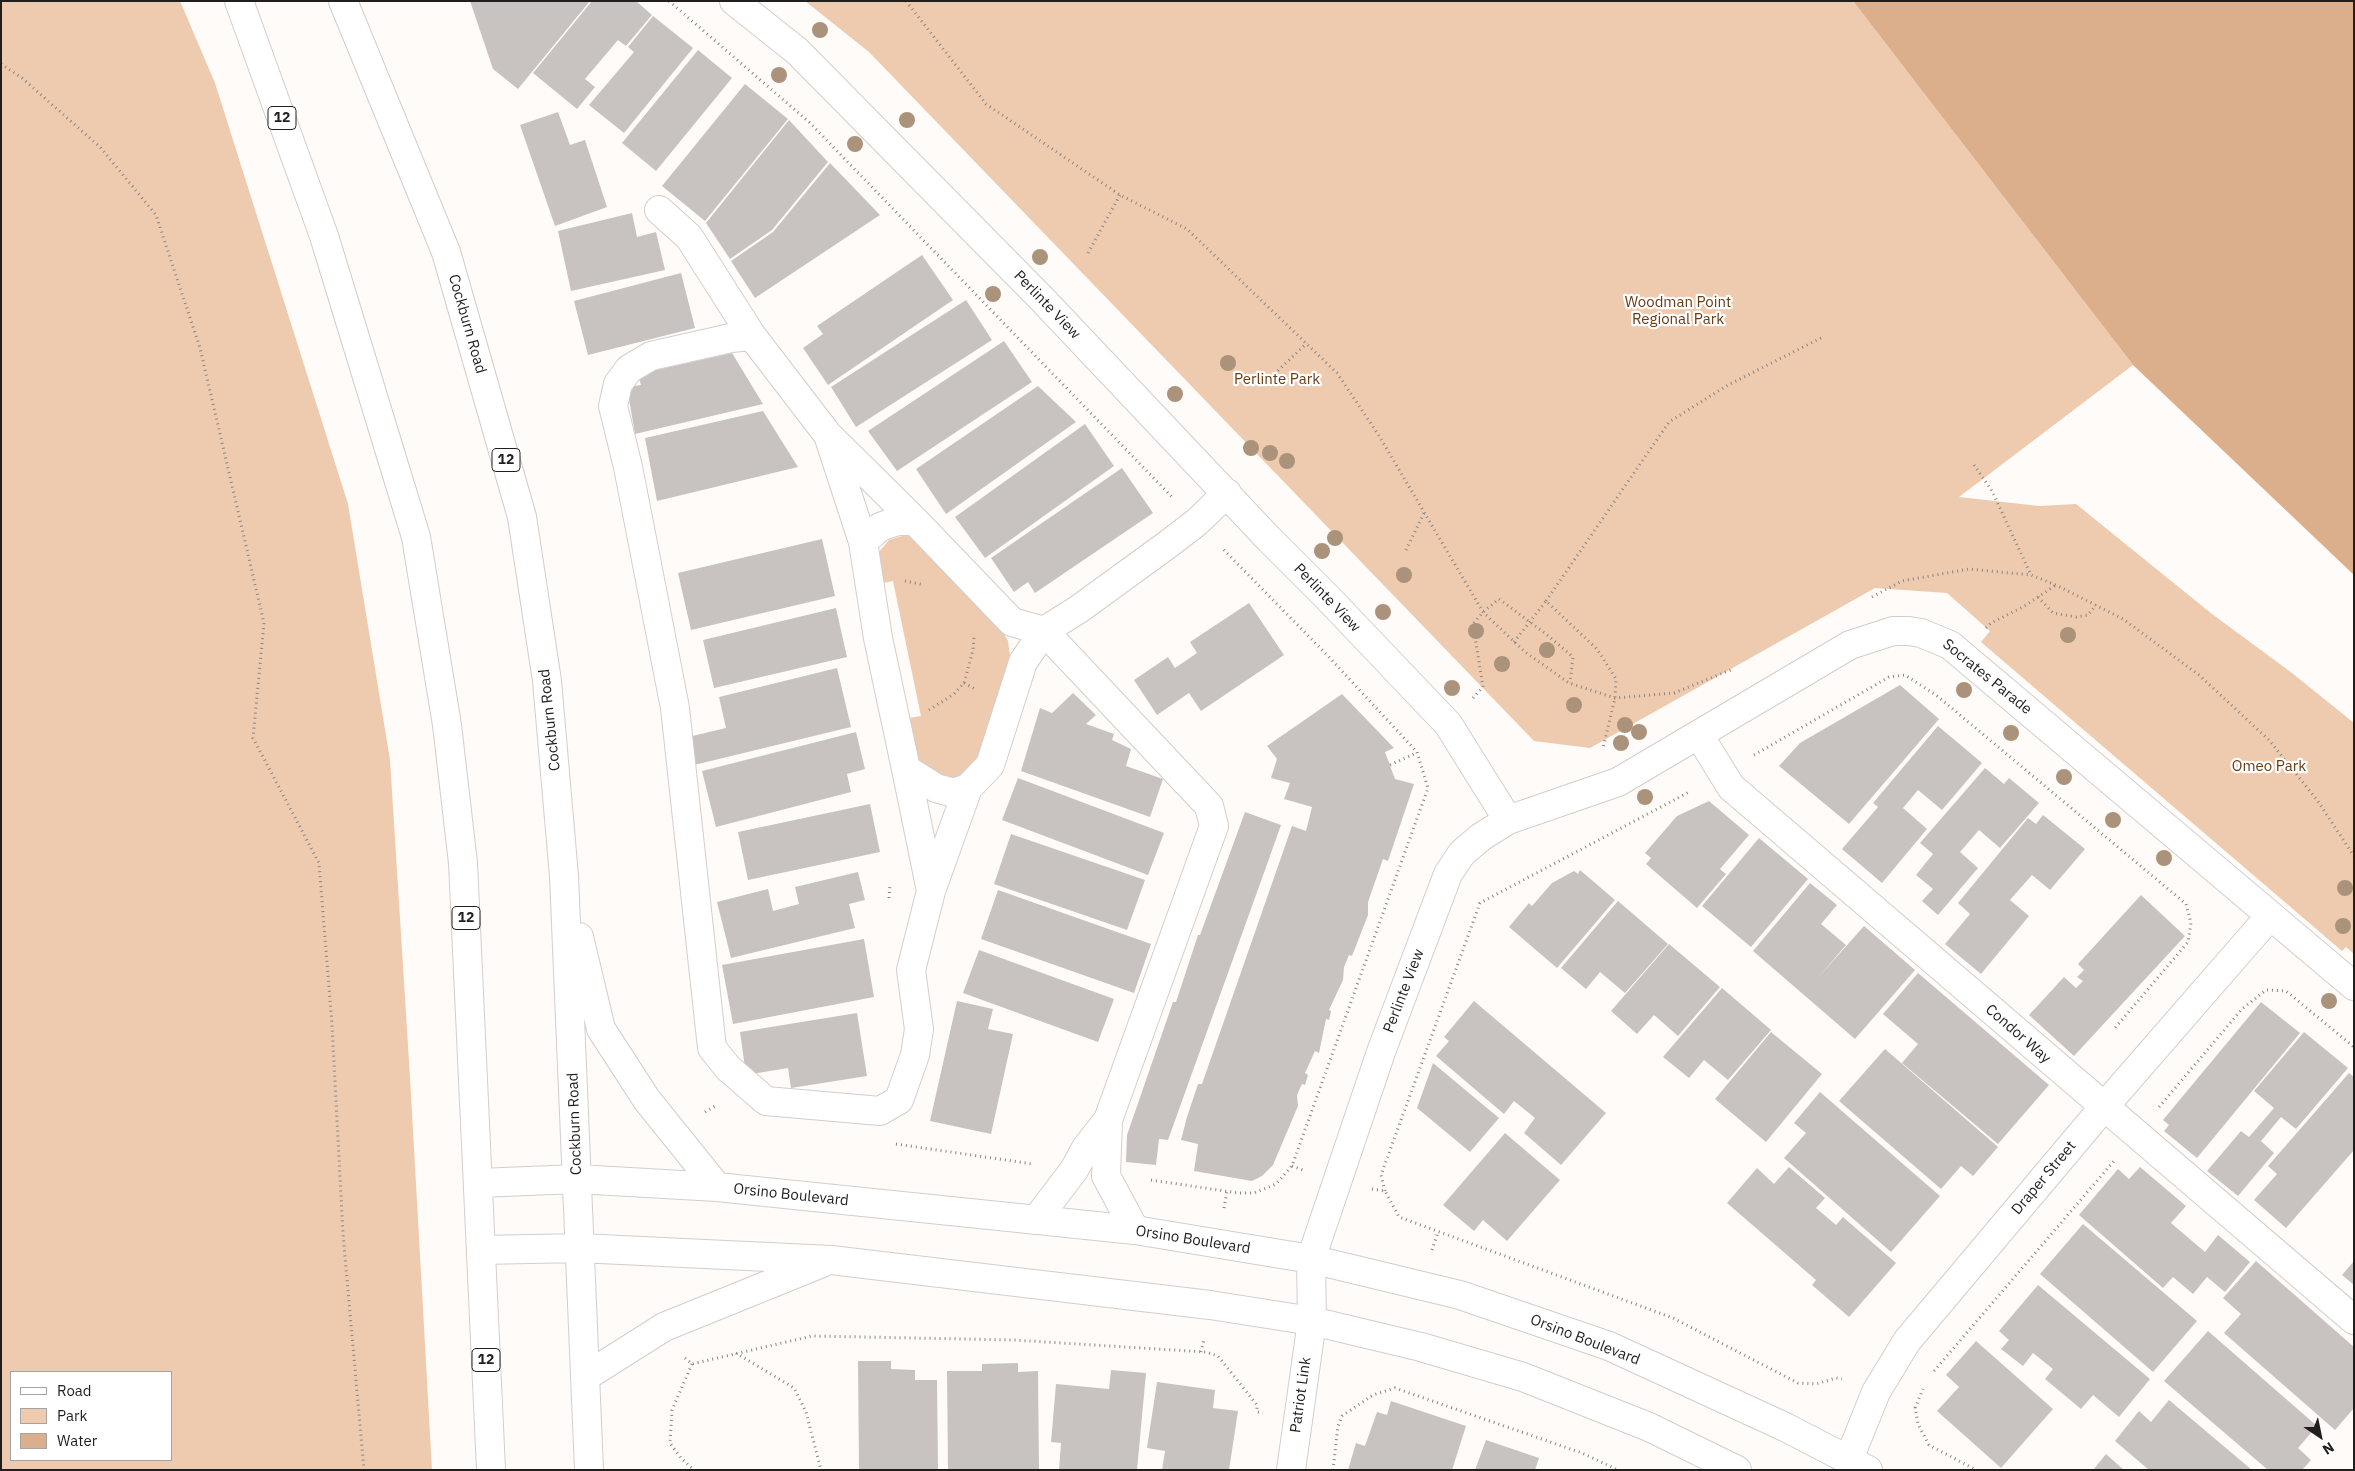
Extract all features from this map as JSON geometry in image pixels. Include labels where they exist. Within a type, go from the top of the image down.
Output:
[{"type":"street","name":"12","points":[[239,1],[324,236],[416,537],[447,725],[463,863],[480,1183],[491,1470]]},
{"type":"street","name":"Cockburn Road","points":[[342,1],[446,252],[522,517],[547,681],[564,876],[590,1470]]},
{"type":"street","name":"Perlinte View","points":[[734,1],[797,51],[1042,299],[1448,724],[1508,820],[1481,837],[1462,853],[1448,874],[1378,1061],[1311,1259],[1312,1321]]},
{"type":"street","points":[[659,210],[689,237],[752,336],[828,435],[1012,622],[1044,631],[1209,806],[1214,826],[1108,1120],[1106,1176],[1135,1230]]},
{"type":"street","points":[[752,336],[731,338],[651,356],[629,369],[618,384],[613,406],[628,467],[674,708],[712,1048],[728,1068],[766,1101],[880,1111],[899,1100],[915,1055],[919,1029],[911,970],[932,891],[968,788],[990,765],[1023,662],[1044,631],[1079,609],[1167,545],[1197,522],[1227,493]]},
{"type":"street","points":[[828,435],[862,542],[878,638],[932,891]]},
{"type":"street","points":[[862,542],[880,526],[914,521]]},
{"type":"street","name":"Socrates Parade","points":[[1508,820],[1618,782],[1850,645],[1893,631],[1921,632],[1950,645],[1965,656],[2354,986]]},
{"type":"street","name":"Condor Way","points":[[1699,735],[1731,787],[2354,1320]]},
{"type":"street","points":[[906,769],[936,788],[954,793],[968,788]]},
{"type":"street","points":[[564,876],[601,1029],[647,1100],[717,1187]]},
{"type":"street","name":"Draper Street","points":[[1859,1464],[1876,1392],[1907,1341],[2104,1108],[2270,916]]},
{"type":"street","points":[[1036,1220],[1074,1170],[1086,1148],[1108,1120]]},
{"type":"street","name":"Orsino Boulevard","points":[[480,1183],[577,1179],[717,1187],[1135,1230],[1311,1259],[1460,1295],[1609,1346],[1780,1424],[1859,1464]]},
{"type":"street","points":[[482,1250],[579,1248],[831,1260],[1210,1305],[1312,1321],[1422,1347],[1523,1378],[1649,1427],[1737,1470]]},
{"type":"street","points":[[585,1377],[664,1327],[831,1260]]},
{"type":"street","name":"Patriot Link","points":[[1291,1470],[1312,1321]]},
{"type":"path","points":[[669,1],[809,122],[1174,500]]},
{"type":"path","points":[[906,1],[986,104],[1120,195],[1187,228],[1338,373],[1378,434],[1483,612]]},
{"type":"path","points":[[1,64],[22,78],[100,147],[156,215],[200,348],[264,623],[253,738],[319,863],[332,1025],[343,1234],[364,1470]]},
{"type":"path","points":[[1088,253],[1120,195]]},
{"type":"path","points":[[1514,642],[1546,601],[1669,422],[1728,385],[1821,338]]},
{"type":"path","points":[[1266,381],[1307,343]]},
{"type":"path","points":[[1974,465],[1992,491],[2031,575]]},
{"type":"path","points":[[1406,550],[1424,513]]},
{"type":"path","points":[[1148,1180],[1238,1193],[1254,1192],[1276,1184],[1292,1166],[1428,788],[1417,752],[1328,656],[1215,540]]},
{"type":"path","points":[[897,580],[926,586]]},
{"type":"path","points":[[1981,634],[1991,623],[2056,585]]},
{"type":"path","points":[[2038,597],[2053,613],[2076,617],[2088,614],[2096,606]]},
{"type":"path","points":[[1471,700],[1483,687],[1473,624],[1483,612],[1499,599],[1573,657],[1570,683]]},
{"type":"path","points":[[1546,601],[1597,649],[1616,679],[1615,698],[1602,746],[1604,751]]},
{"type":"path","points":[[928,710],[954,694],[964,683],[973,650],[974,639],[972,630]]},
{"type":"path","points":[[1749,758],[1889,677],[1906,675],[1936,695],[2186,904],[2191,923],[2188,942],[2115,1028]]},
{"type":"path","points":[[1390,765],[1417,752]]},
{"type":"path","points":[[1699,787],[1480,903],[1381,1176],[1385,1191],[1399,1217],[1673,1318],[1798,1384],[1816,1384],[1836,1378],[1848,1381]]},
{"type":"path","points":[[2154,1113],[2248,1002],[2266,990],[2286,991],[2354,1047]]},
{"type":"path","points":[[1932,1374],[2115,1160]]},
{"type":"path","points":[[1370,1188],[1385,1191]]},
{"type":"path","points":[[1432,1250],[1438,1232]]},
{"type":"path","points":[[692,1364],[812,1336],[1014,1340],[1206,1352],[1218,1356],[1258,1405],[1257,1412],[1272,1414]]},
{"type":"path","points":[[736,1353],[794,1388],[806,1412],[821,1470]]},
{"type":"path","points":[[682,1355],[692,1364]]},
{"type":"path","points":[[692,1364],[672,1410],[670,1443],[681,1458],[694,1470]]},
{"type":"path","points":[[1927,1382],[1915,1408],[1918,1424],[1929,1445],[1976,1470]]},
{"type":"path","points":[[1332,1470],[1338,1426],[1342,1416],[1373,1395],[1395,1388],[1582,1453],[1618,1470]]},
{"type":"path","points":[[1910,1406],[1915,1408]]},
{"type":"green space","points":[[1,1],[180,1],[215,83],[348,504],[390,760],[432,1470],[1,1470]]},
{"type":"green space","name":"Woodman Point Regional Park","points":[[805,1],[1853,1],[2133,365],[1959,497],[2039,506],[2076,504],[2212,614],[2292,673],[2354,723],[2354,954],[2346,947],[2342,951],[1981,642],[1990,631],[1947,593],[1875,588],[1590,748],[1534,741],[869,52]]},
{"type":"green space","points":[[910,536],[922,543],[999,625],[1008,641],[1010,656],[974,767],[960,776],[948,779],[915,758],[903,719],[921,716],[893,581],[878,584],[872,560],[889,540]]},
{"type":"water","points":[[1853,1],[2354,1],[2354,575],[2133,365]]},
{"type":"building","points":[[470,1],[590,1],[518,89],[493,69]]},
{"type":"building","points":[[592,1],[636,1],[652,15],[626,46],[618,40],[585,79],[595,87],[577,109],[533,73]]},
{"type":"building","points":[[653,16],[693,48],[624,133],[589,105],[634,52],[628,47]]},
{"type":"building","points":[[698,50],[732,78],[656,171],[622,143]]},
{"type":"building","points":[[745,84],[788,119],[705,221],[662,186]]},
{"type":"building","points":[[558,112],[570,145],[585,140],[607,207],[555,226],[520,125]]},
{"type":"building","points":[[789,120],[828,162],[772,230],[730,259],[706,223]]},
{"type":"building","points":[[830,163],[880,215],[755,298],[731,261],[773,232]]},
{"type":"building","points":[[632,213],[637,237],[656,232],[665,270],[571,291],[558,231]]},
{"type":"building","points":[[922,255],[953,300],[828,385],[803,348],[823,334],[817,326]]},
{"type":"building","points":[[681,273],[695,328],[588,355],[574,301]]},
{"type":"building","points":[[966,300],[992,340],[856,427],[831,387]]},
{"type":"building","points":[[1004,341],[1032,382],[897,471],[868,431]]},
{"type":"building","points":[[732,353],[763,404],[635,434],[627,387],[641,385],[638,374]]},
{"type":"building","points":[[1038,386],[1076,422],[946,514],[916,469]]},
{"type":"building","points":[[763,411],[798,467],[657,501],[645,438]]},
{"type":"building","points":[[1085,424],[1114,466],[985,558],[955,517]]},
{"type":"building","points":[[1122,468],[1153,513],[1035,593],[1028,582],[1014,592],[991,558]]},
{"type":"building","points":[[822,539],[835,596],[691,630],[678,573]]},
{"type":"building","points":[[1249,603],[1284,655],[1201,711],[1189,693],[1157,715],[1134,680],[1168,657],[1175,668],[1197,653],[1190,642]]},
{"type":"building","points":[[836,608],[847,657],[714,688],[703,640]]},
{"type":"building","points":[[837,668],[851,727],[694,765],[688,737],[726,728],[719,697]]},
{"type":"building","points":[[1900,685],[1939,719],[1849,824],[1779,766],[1800,743]]},
{"type":"building","points":[[1073,693],[1096,715],[1086,724],[1114,734],[1112,740],[1131,749],[1126,766],[1163,779],[1150,817],[1021,771],[1040,708],[1052,713]]},
{"type":"building","points":[[1342,694],[1394,748],[1385,752],[1395,779],[1414,784],[1388,861],[1383,859],[1368,902],[1368,915],[1352,956],[1349,955],[1344,967],[1343,980],[1329,1010],[1331,1011],[1329,1020],[1326,1019],[1319,1053],[1315,1051],[1305,1073],[1308,1075],[1305,1085],[1302,1084],[1297,1095],[1298,1106],[1273,1165],[1262,1176],[1252,1181],[1194,1171],[1198,1144],[1181,1140],[1187,1117],[1198,1084],[1202,1084],[1292,826],[1306,831],[1312,807],[1284,799],[1290,783],[1271,778],[1277,759],[1267,746]]},
{"type":"building","points":[[1938,726],[1982,763],[1942,810],[1918,790],[1903,808],[1927,829],[1882,883],[1842,849],[1878,807],[1873,803]]},
{"type":"building","points":[[856,732],[865,769],[847,774],[851,792],[716,827],[702,771]]},
{"type":"building","points":[[1985,768],[2004,784],[2009,778],[2039,803],[2000,848],[1979,830],[1960,852],[1978,868],[1938,915],[1922,901],[1933,889],[1916,875],[1933,854],[1920,843]]},
{"type":"building","points":[[1018,778],[1164,833],[1148,875],[1002,820]]},
{"type":"building","points":[[1709,801],[1749,835],[1720,869],[1726,874],[1697,908],[1646,864],[1651,858],[1645,853],[1677,816]]},
{"type":"building","points":[[870,804],[880,852],[748,880],[738,832]]},
{"type":"building","points":[[1245,812],[1281,825],[1168,1140],[1159,1139],[1156,1165],[1126,1162],[1127,1135],[1173,1002],[1176,1002],[1198,935],[1200,935]]},
{"type":"building","points":[[2043,815],[2085,849],[2050,890],[2032,875],[2010,900],[2029,916],[1981,974],[1945,944],[1970,914],[1958,903],[2028,818],[2036,824]]},
{"type":"building","points":[[1011,834],[1145,880],[1127,930],[994,884]]},
{"type":"building","points":[[1759,838],[1808,879],[1751,947],[1702,906]]},
{"type":"building","points":[[1580,870],[1615,900],[1557,968],[1509,927],[1529,903],[1532,906],[1552,883],[1574,871],[1578,874]]},
{"type":"building","points":[[858,872],[865,900],[849,904],[855,928],[731,958],[717,902],[768,889],[773,911],[799,904],[795,887]]},
{"type":"building","points":[[1810,883],[1837,905],[1821,924],[1846,945],[1817,979],[1864,926],[1915,970],[1855,1039],[1753,951]]},
{"type":"building","points":[[998,890],[1151,944],[1134,993],[981,939]]},
{"type":"building","points":[[2141,895],[2185,936],[2074,1056],[2029,1015],[2064,977],[2076,988],[2083,981],[2077,977],[2084,970],[2078,964]]},
{"type":"building","points":[[1618,901],[1668,944],[1625,993],[1600,972],[1586,989],[1561,968]]},
{"type":"building","points":[[864,939],[874,997],[733,1024],[722,965]]},
{"type":"building","points":[[1669,944],[1720,987],[1678,1036],[1654,1015],[1637,1034],[1611,1011]]},
{"type":"building","points":[[979,950],[1114,999],[1098,1042],[963,993]]},
{"type":"building","points":[[1918,973],[2049,1085],[1998,1144],[1902,1063],[1918,1044],[1883,1014]]},
{"type":"building","points":[[1722,988],[1771,1030],[1728,1080],[1704,1060],[1689,1078],[1663,1057]]},
{"type":"building","points":[[957,1001],[993,1009],[988,1029],[1013,1034],[991,1134],[930,1121]]},
{"type":"building","points":[[1474,1001],[1606,1113],[1561,1165],[1524,1133],[1535,1118],[1514,1101],[1504,1114],[1436,1056],[1449,1041],[1444,1037]]},
{"type":"building","points":[[2261,1002],[2300,1033],[2197,1158],[2164,1131],[2169,1125],[2163,1120]]},
{"type":"building","points":[[857,1013],[867,1076],[791,1088],[788,1068],[746,1075],[740,1032]]},
{"type":"building","points":[[1771,1032],[1822,1074],[1766,1142],[1715,1099]]},
{"type":"building","points":[[2304,1032],[2348,1068],[2296,1129],[2281,1117],[2261,1141],[2274,1153],[2238,1196],[2207,1171],[2241,1131],[2249,1137],[2274,1108],[2254,1091]]},
{"type":"building","points":[[1885,1049],[1998,1147],[1973,1176],[1961,1166],[1941,1189],[1839,1101]]},
{"type":"building","points":[[1433,1063],[1499,1118],[1470,1152],[1417,1108]]},
{"type":"building","points":[[2349,1073],[2354,1077],[2354,1150],[2286,1228],[2254,1200],[2277,1174],[2268,1166]]},
{"type":"building","points":[[1820,1092],[1940,1196],[1891,1252],[1784,1158],[1806,1133],[1794,1123]]},
{"type":"building","points":[[1505,1133],[1560,1180],[1507,1241],[1483,1220],[1474,1231],[1443,1205]]},
{"type":"building","points":[[1789,1167],[1825,1198],[1816,1208],[1836,1225],[1843,1217],[1896,1263],[1849,1317],[1812,1285],[1816,1280],[1727,1203],[1757,1168],[1774,1184]]},
{"type":"building","points":[[2140,1167],[2186,1206],[2171,1223],[2205,1252],[2218,1235],[2250,1262],[2225,1292],[2207,1277],[2193,1294],[2173,1277],[2163,1288],[2079,1215],[2118,1169],[2129,1179]]},
{"type":"building","points":[[2083,1224],[2197,1321],[2153,1372],[2040,1274]]},
{"type":"building","points":[[2256,1261],[2354,1347],[2354,1408],[2335,1430],[2224,1333],[2241,1314],[2223,1298]]},
{"type":"building","points":[[2354,1261],[2354,1285],[2342,1275]]},
{"type":"building","points":[[2038,1285],[2150,1379],[2119,1417],[2093,1395],[2081,1409],[2045,1379],[2053,1369],[2033,1353],[2023,1366],[2001,1349],[2009,1340],[1999,1331]]},
{"type":"building","points":[[2208,1331],[2317,1426],[2298,1448],[2311,1460],[2302,1470],[2268,1470],[2164,1381]]},
{"type":"building","points":[[1976,1341],[2053,1409],[2001,1468],[1937,1411],[1959,1387],[1946,1375]]},
{"type":"building","points":[[858,1361],[891,1361],[891,1369],[915,1370],[915,1380],[937,1380],[938,1470],[859,1470]]},
{"type":"building","points":[[1018,1363],[1018,1372],[1038,1371],[1039,1470],[948,1470],[947,1371],[982,1371],[982,1364]]},
{"type":"building","points":[[1111,1370],[1146,1373],[1137,1470],[1059,1470],[1061,1443],[1051,1442],[1056,1384],[1109,1389]]},
{"type":"building","points":[[1157,1382],[1215,1390],[1213,1408],[1238,1411],[1229,1470],[1162,1470],[1165,1451],[1147,1448]]},
{"type":"building","points":[[2169,1400],[2252,1470],[2149,1470],[2115,1441],[2139,1411],[2151,1422]]},
{"type":"building","points":[[1391,1401],[1466,1426],[1452,1470],[1348,1470],[1356,1443],[1365,1446],[1377,1412],[1387,1415]]},
{"type":"building","points":[[1486,1440],[1539,1458],[1535,1470],[1475,1470]]},
{"type":"building","points":[[2106,1454],[2124,1470],[2093,1470]]},
{"type":"park label","name":"Perlinte Park","points":[[1277,380]]},
{"type":"park label","name":"Omeo Park","points":[[2269,767]]}]
